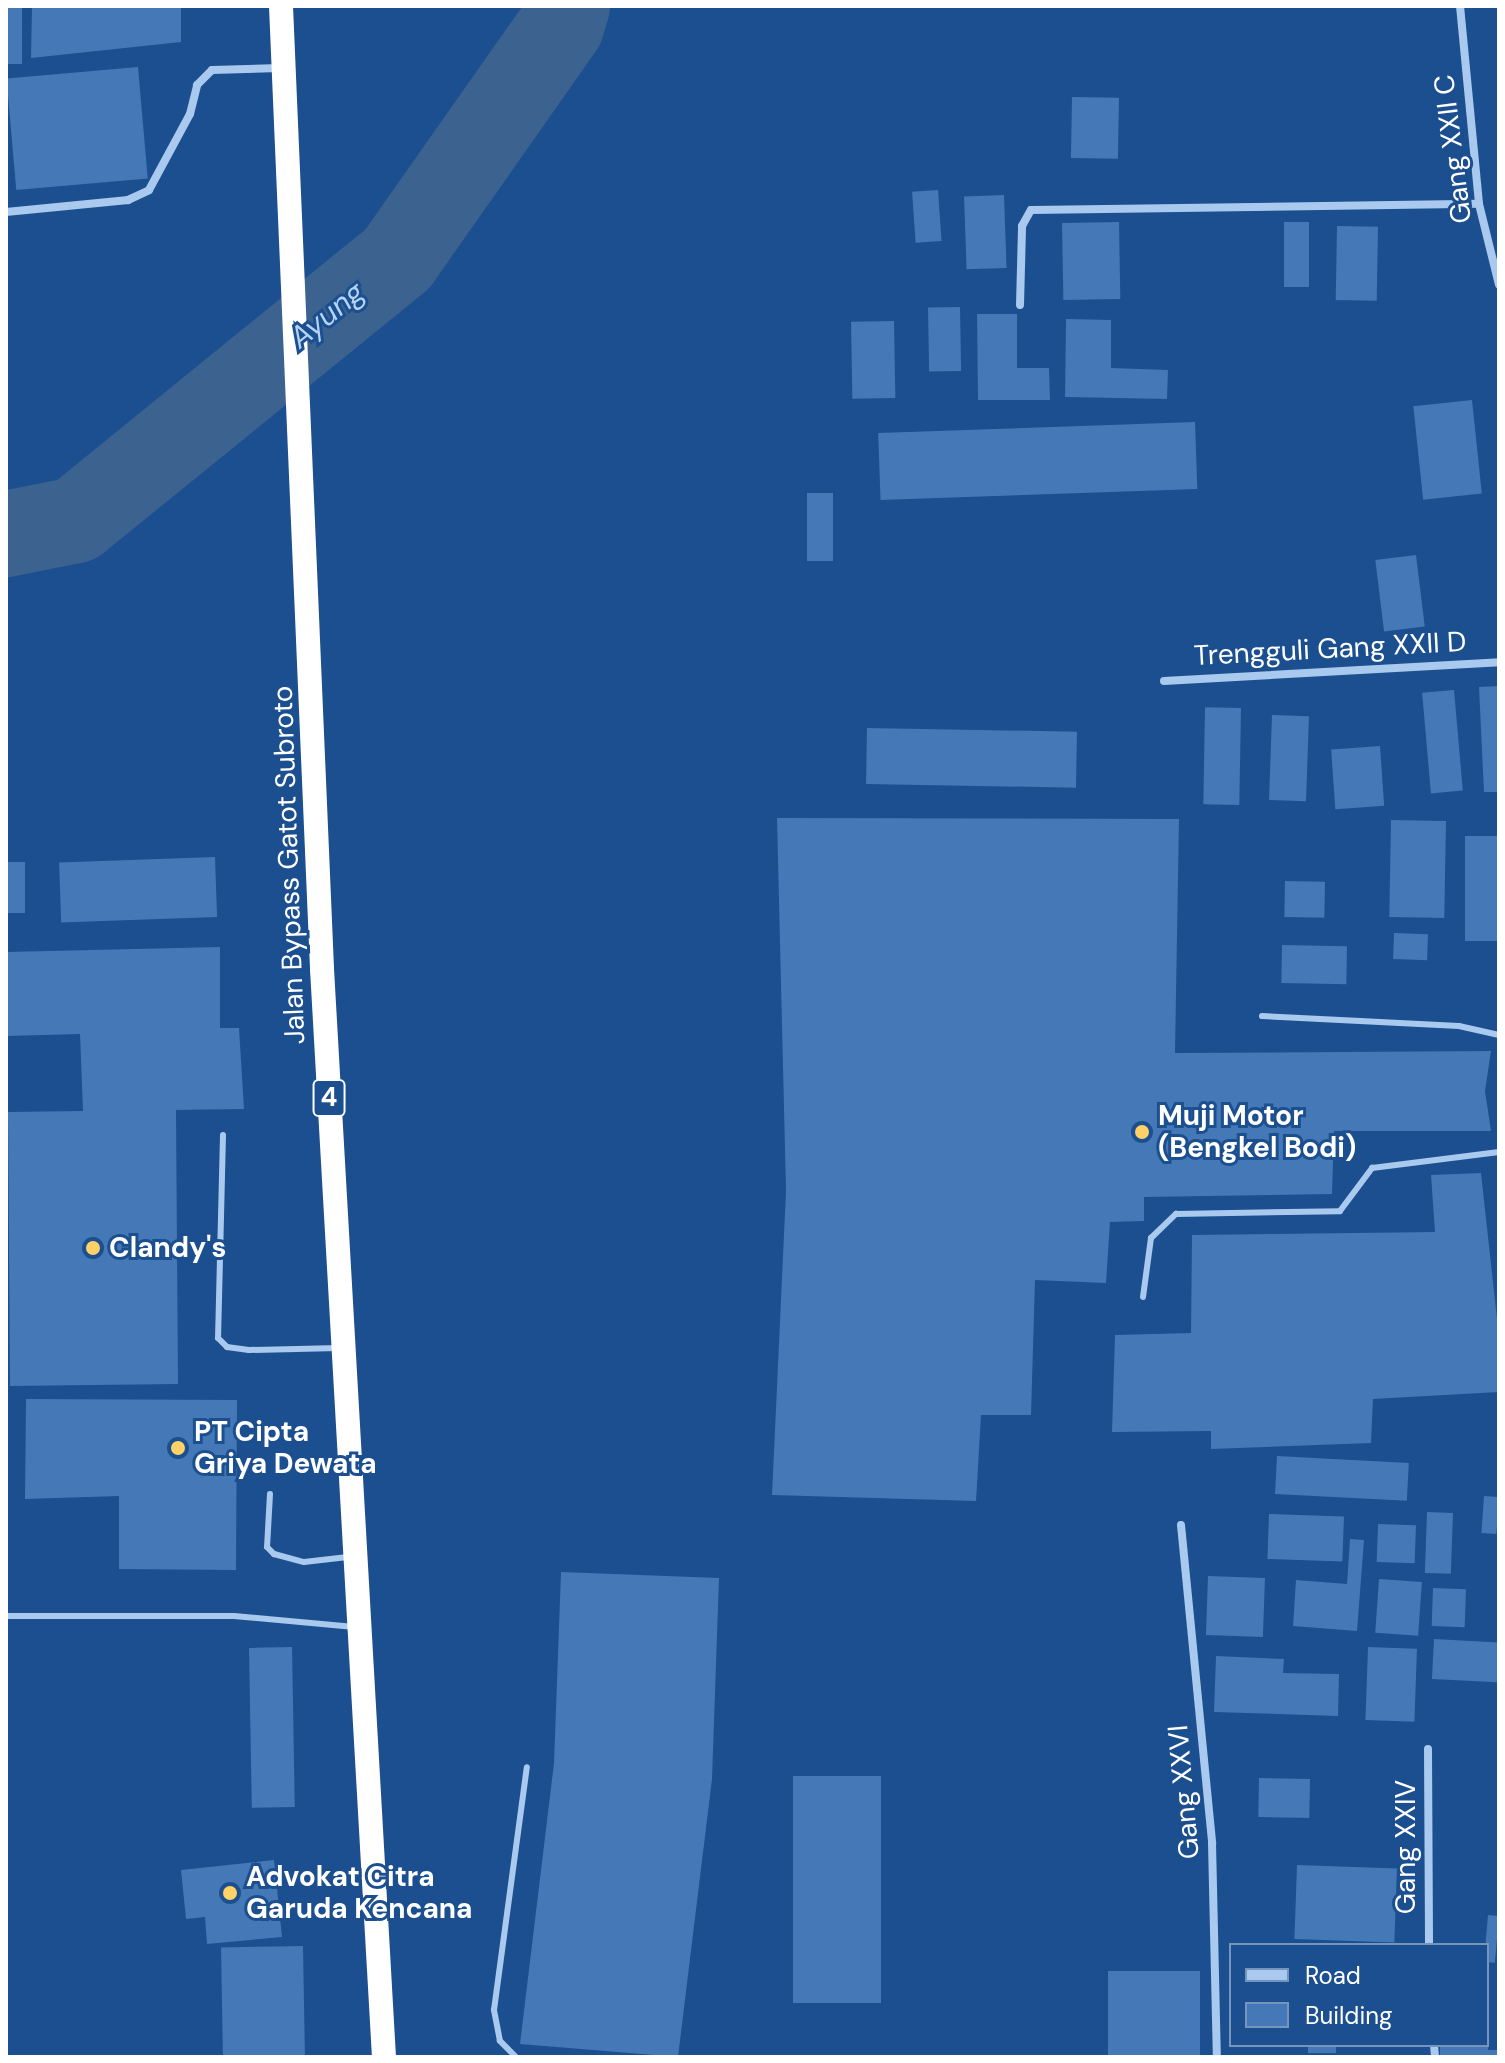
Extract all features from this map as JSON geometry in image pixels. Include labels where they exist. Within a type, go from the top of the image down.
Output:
[{"type":"highway","name":"Jalan Bypass Gatot Subroto","points":[[281,6],[343,1347],[384,2057]]},
{"type":"street","name":"Gang XXII C","points":[[1460,6],[1479,204],[1499,285]]},
{"type":"street","points":[[6,212],[128,200],[149,190],[190,114],[197,85],[212,70],[284,67]]},
{"type":"street","points":[[1020,305],[1022,226],[1031,210],[1479,204]]},
{"type":"street","name":"Trengguli Gang XXII D","points":[[1164,681],[1499,662]]},
{"type":"street","name":"Gang XXVI","points":[[1181,1525],[1212,1843],[1217,2057]]},
{"type":"street","name":"Gang XXIV","points":[[1428,1749],[1429,1943]]},
{"type":"lane","points":[[1262,1016],[1459,1026],[1499,1035]]},
{"type":"lane","points":[[223,1135],[218,1338],[227,1347],[249,1350],[343,1347]]},
{"type":"lane","points":[[1143,1297],[1151,1238],[1176,1214],[1340,1211],[1372,1168],[1499,1152]]},
{"type":"lane","points":[[270,1494],[267,1547],[274,1554],[304,1562],[356,1556]]},
{"type":"lane","points":[[6,1616],[234,1616],[359,1627]]},
{"type":"lane","points":[[516,2057],[500,2041],[494,2010],[527,1767]]},
{"type":"building","points":[[6,6],[22,6],[22,64],[6,64]]},
{"type":"building","points":[[32,6],[181,6],[181,42],[31,58]]},
{"type":"building","points":[[138,67],[148,179],[16,190],[7,79]]},
{"type":"building","points":[[1072,97],[1119,98],[1118,159],[1071,158]]},
{"type":"building","points":[[938,190],[942,241],[916,243],[912,192]]},
{"type":"building","points":[[1004,195],[1007,268],[967,269],[964,196]]},
{"type":"building","points":[[1119,222],[1120,299],[1063,300],[1062,223]]},
{"type":"building","points":[[1284,222],[1309,222],[1309,287],[1284,287]]},
{"type":"building","points":[[1337,226],[1378,227],[1377,301],[1336,300]]},
{"type":"building","points":[[960,307],[961,371],[929,372],[928,308]]},
{"type":"building","points":[[977,314],[1017,314],[1017,368],[1049,368],[1050,400],[978,400]]},
{"type":"building","points":[[1066,319],[1111,320],[1111,368],[1168,370],[1167,399],[1065,397]]},
{"type":"building","points":[[894,321],[895,398],[852,399],[851,322]]},
{"type":"building","points":[[1472,400],[1482,493],[1423,500],[1413,406]]},
{"type":"building","points":[[1195,422],[1197,489],[881,500],[878,433]]},
{"type":"building","points":[[807,493],[833,493],[833,561],[807,561]]},
{"type":"building","points":[[1416,555],[1425,626],[1384,631],[1375,560]]},
{"type":"building","points":[[1499,686],[1499,792],[1484,792],[1479,687]]},
{"type":"building","points":[[1454,690],[1463,791],[1431,793],[1422,693]]},
{"type":"building","points":[[1205,707],[1241,708],[1239,805],[1203,804]]},
{"type":"building","points":[[1272,715],[1309,716],[1306,801],[1269,800]]},
{"type":"building","points":[[867,728],[1077,732],[1076,788],[866,784]]},
{"type":"building","points":[[1380,746],[1384,806],[1335,809],[1331,749]]},
{"type":"building","name":"Muji Motor (Bengkel Bodi)","points":[[777,818],[1179,819],[1175,1053],[1491,1051],[1485,1091],[1491,1131],[1334,1131],[1332,1194],[1144,1197],[1144,1221],[1110,1222],[1106,1283],[1035,1280],[1031,1415],[981,1415],[976,1501],[772,1495],[786,1191]]},
{"type":"building","points":[[1391,820],[1446,821],[1444,918],[1389,917]]},
{"type":"building","points":[[1465,836],[1499,836],[1499,941],[1465,941]]},
{"type":"building","points":[[215,857],[217,917],[61,922],[59,862]]},
{"type":"building","points":[[6,862],[25,862],[25,913],[6,913]]},
{"type":"building","points":[[1285,881],[1325,882],[1324,918],[1284,917]]},
{"type":"building","points":[[1394,933],[1428,934],[1427,960],[1393,959]]},
{"type":"building","points":[[1282,945],[1347,946],[1346,984],[1281,983]]},
{"type":"building","name":"Clandy's","points":[[220,947],[220,1028],[239,1028],[244,1109],[176,1110],[178,1384],[10,1386],[8,1112],[83,1111],[80,1034],[6,1036],[6,952]]},
{"type":"building","points":[[1481,1173],[1499,1337],[1499,1392],[1373,1399],[1371,1443],[1211,1449],[1211,1431],[1112,1432],[1115,1335],[1191,1333],[1192,1235],[1435,1232],[1431,1175]]},
{"type":"building","name":"PT Cipta Griya Dewata","points":[[26,1399],[237,1400],[236,1570],[119,1569],[119,1496],[25,1499]]},
{"type":"building","points":[[1277,1456],[1409,1463],[1407,1501],[1275,1494]]},
{"type":"building","points":[[1484,1496],[1499,1497],[1496,1534],[1481,1533]]},
{"type":"building","points":[[1427,1512],[1453,1513],[1451,1574],[1425,1573]]},
{"type":"building","points":[[1269,1514],[1344,1517],[1342,1562],[1267,1559]]},
{"type":"building","points":[[1378,1524],[1416,1525],[1415,1563],[1377,1562]]},
{"type":"building","points":[[1350,1539],[1364,1540],[1357,1631],[1293,1626],[1296,1580],[1347,1584]]},
{"type":"building","points":[[561,1572],[719,1578],[712,1779],[678,2057],[520,2044],[554,1763]]},
{"type":"building","points":[[1208,1576],[1265,1578],[1263,1637],[1206,1635]]},
{"type":"building","points":[[1379,1579],[1422,1582],[1418,1636],[1375,1633]]},
{"type":"building","points":[[1433,1588],[1466,1589],[1465,1627],[1432,1626]]},
{"type":"building","points":[[1434,1639],[1499,1642],[1497,1682],[1432,1679]]},
{"type":"building","points":[[292,1647],[295,1807],[252,1808],[249,1648]]},
{"type":"building","points":[[1368,1647],[1417,1649],[1414,1722],[1365,1720]]},
{"type":"building","points":[[1216,1656],[1284,1659],[1283,1673],[1339,1674],[1338,1716],[1214,1712]]},
{"type":"building","points":[[793,1776],[881,1776],[881,2003],[793,2003]]},
{"type":"building","points":[[1259,1778],[1310,1779],[1309,1818],[1258,1817]]},
{"type":"building","name":"Advokat Citra Garuda Kencana","points":[[274,1860],[282,1937],[207,1944],[205,1917],[186,1919],[181,1870]]},
{"type":"building","points":[[1297,1865],[1397,1868],[1394,1942],[1294,1939]]},
{"type":"building","points":[[1488,1915],[1499,1916],[1495,1963],[1489,1962],[1489,1943],[1486,1943]]},
{"type":"building","points":[[303,1946],[305,2057],[223,2057],[221,1947]]},
{"type":"building","points":[[1108,1971],[1200,1971],[1200,2057],[1108,2057]]},
{"type":"building","points":[[1308,2047],[1336,2047],[1336,2053],[1308,2053]]},
{"type":"building","points":[[1440,2047],[1488,2047],[1488,2050],[1499,2050],[1499,2057],[1440,2057]]},
{"type":"waterway","name":"Ayung","points":[[6,534],[76,520],[398,258],[561,26],[567,6]]},
{"type":"place","name":"Muji Motor (Bengkel Bodi)","points":[[1142,1132]]},
{"type":"place","name":"Clandy's","points":[[93,1248]]},
{"type":"place","name":"PT Cipta Griya Dewata","points":[[178,1448]]},
{"type":"place","name":"Advokat Citra Garuda Kencana","points":[[230,1893]]}]
